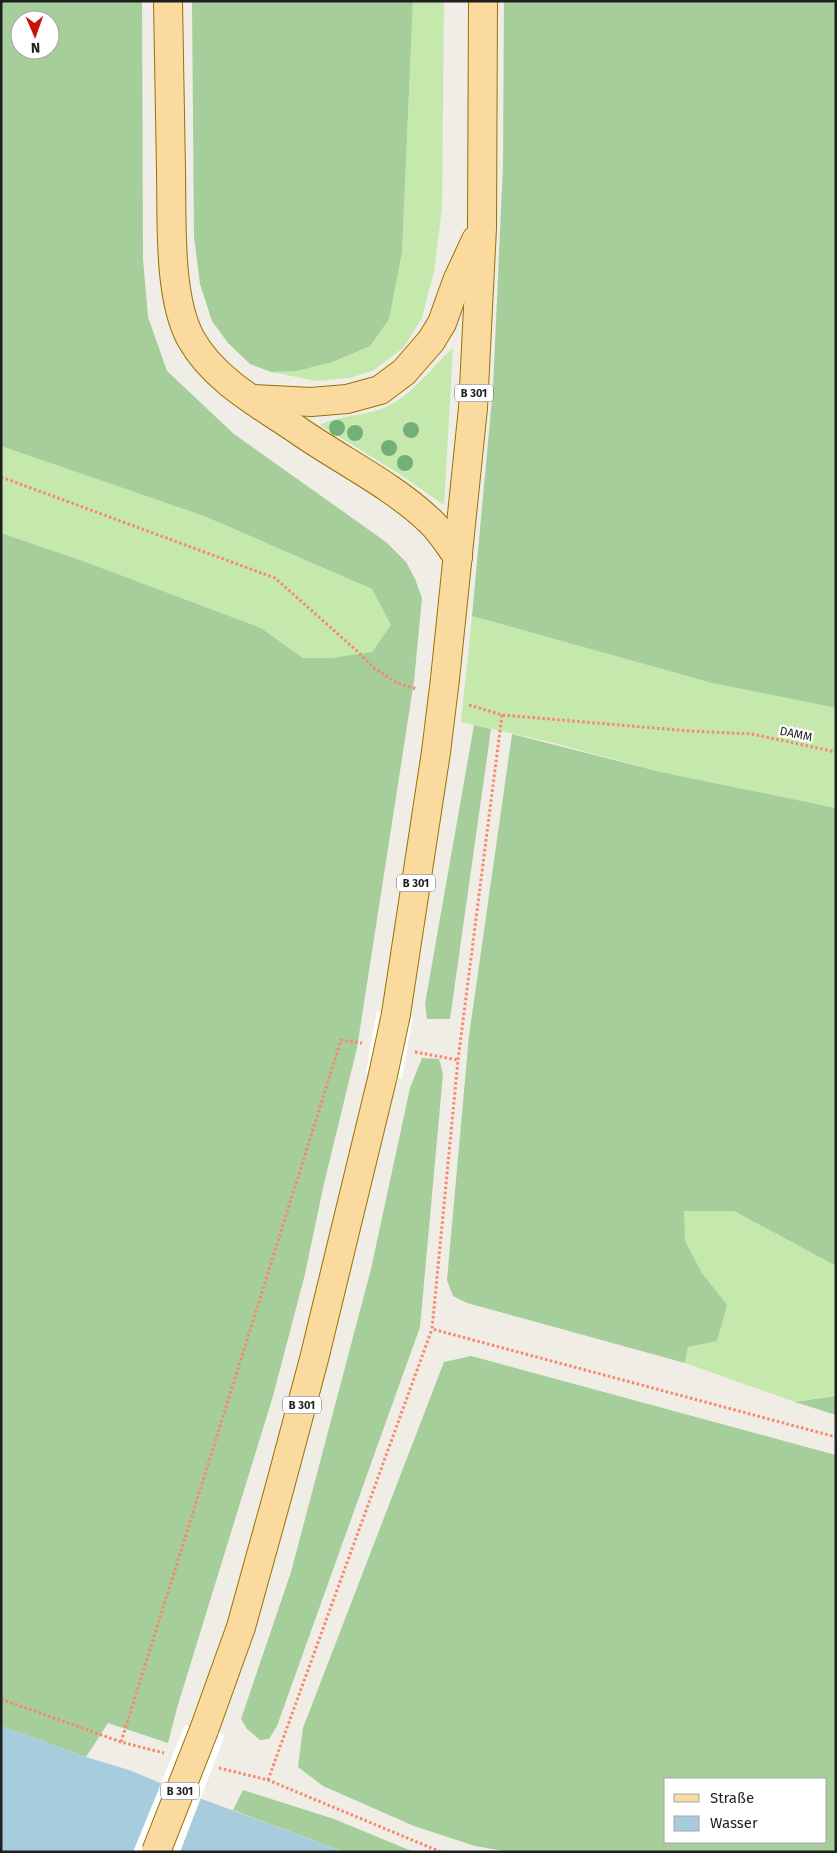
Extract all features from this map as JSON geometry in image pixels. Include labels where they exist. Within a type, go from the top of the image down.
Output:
[{"type":"main road","points":[[168,1],[172,241],[180,309],[191,339],[210,363],[234,387],[318,445],[407,502],[431,522],[458,557]]},
{"type":"main road","name":"B 301","points":[[156,1852],[204,1730],[241,1627],[314,1359],[396,1014],[436,752],[434,685],[458,557],[473,408],[482,228],[483,1]]},
{"type":"main road","points":[[253,399],[311,402],[347,400],[380,390],[404,372],[430,341],[442,323],[457,281],[482,228]]},
{"type":"path","points":[[1,477],[275,578],[374,668],[397,683],[434,685]]},
{"type":"path","name":"DAMM","points":[[467,704],[502,715],[690,732],[752,734],[836,752]]},
{"type":"path","points":[[268,1780],[432,1329],[458,1060],[502,715]]},
{"type":"path","points":[[121,1742],[342,1040]]},
{"type":"path","points":[[432,1329],[836,1437]]},
{"type":"path","points":[[1,1699],[121,1742],[167,1754]]},
{"type":"path","points":[[213,1766],[268,1780],[441,1852]]},
{"type":"green space","points":[[1,1],[142,1],[143,259],[148,317],[167,371],[234,434],[386,542],[406,562],[422,598],[414,681],[357,1048],[323,1188],[305,1274],[273,1396],[177,1708],[168,1743],[108,1723],[86,1757],[1,1726],[1,533],[83,561],[261,628],[303,658],[331,658],[372,652],[391,625],[372,589],[204,516],[1,446]]},
{"type":"green space","points":[[192,1],[413,1],[402,252],[389,319],[370,346],[333,362],[297,371],[271,372],[250,364],[228,343],[212,321],[200,284],[194,237]]},
{"type":"green space","points":[[413,1],[444,1],[442,208],[434,271],[422,318],[403,348],[374,370],[350,378],[317,381],[271,372],[297,371],[334,362],[370,346],[402,252]]},
{"type":"green space","points":[[504,1],[836,1],[836,708],[712,683],[472,616],[493,388],[503,165]]},
{"type":"green space","points":[[453,348],[444,505],[398,473],[320,425],[328,421],[373,412],[399,400]]},
{"type":"green space","points":[[1,446],[204,516],[372,589],[392,626],[372,652],[331,658],[303,658],[261,628],[83,561],[1,533]]},
{"type":"green space","points":[[472,616],[712,683],[836,708],[836,808],[661,772],[550,742],[461,722]]},
{"type":"green space","points":[[474,725],[491,729],[450,1019],[427,1019],[425,1004]]},
{"type":"green space","points":[[512,734],[661,772],[836,808],[836,1266],[734,1211],[684,1211],[685,1241],[702,1273],[727,1305],[717,1341],[688,1347],[685,1363],[467,1303],[453,1296],[447,1280],[469,1036]]},
{"type":"green space","points":[[422,1058],[439,1059],[443,1074],[420,1327],[277,1726],[269,1739],[260,1740],[247,1729],[241,1719],[291,1572],[371,1269],[410,1088]]},
{"type":"green space","points":[[683,1211],[734,1211],[836,1266],[836,1395],[795,1402],[685,1363],[688,1347],[727,1306],[702,1273],[685,1241]]},
{"type":"green space","points":[[471,1356],[836,1455],[836,1852],[510,1852],[475,1846],[414,1826],[323,1786],[298,1767],[303,1728],[444,1362]]},
{"type":"green space","points":[[836,1395],[836,1415],[795,1402],[834,1396]]},
{"type":"green space","points":[[243,1790],[334,1819],[414,1852],[345,1852],[233,1810]]},
{"type":"water","points":[[1,1726],[86,1757],[129,1770],[180,1791],[345,1852],[1,1852]]},
{"type":"pier","points":[[377,1011],[413,1017],[402,1078],[366,1072]]},
{"type":"pier","points":[[185,1725],[225,1735],[180,1852],[133,1852]]}]
